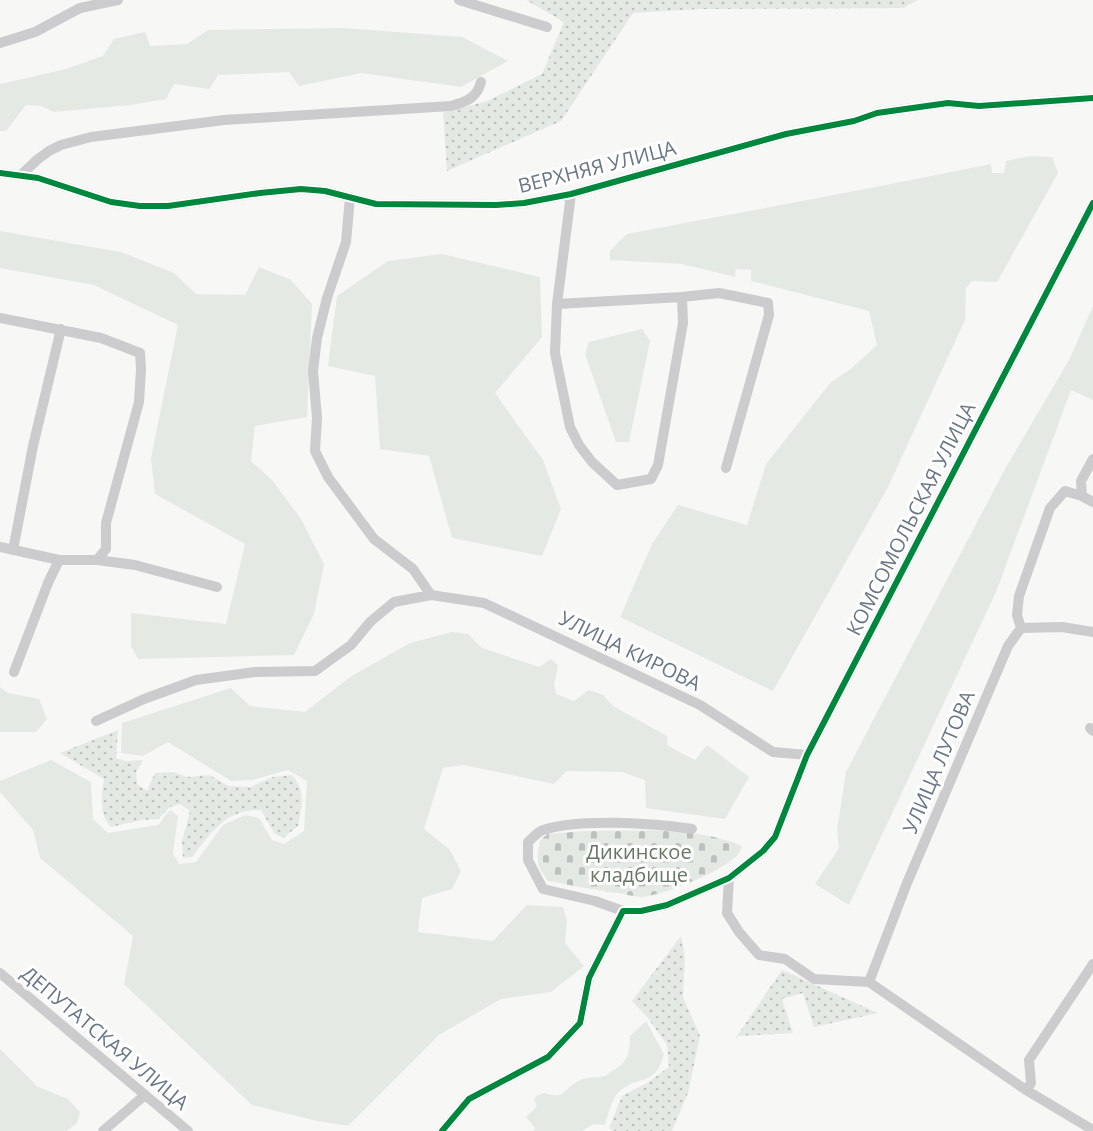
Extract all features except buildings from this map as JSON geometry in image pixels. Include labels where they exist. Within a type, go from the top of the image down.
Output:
[{"type":"street","points":[[0,43],[35,32],[80,8],[118,0]]},
{"type":"street","points":[[459,0],[547,27]]},
{"type":"street","points":[[21,174],[49,151],[76,140],[224,120],[451,106],[473,98],[481,82]]},
{"type":"street","name":"ВЕРХНЯЯ УЛИЦА","points":[[0,173],[38,178],[111,202],[140,206],[168,206],[302,189],[326,191],[376,204],[453,206],[524,203],[571,194],[786,134],[854,121],[878,113],[948,103],[979,106],[1093,98]]},
{"type":"street","points":[[571,194],[556,304],[555,353],[570,427],[579,445],[592,462],[617,485],[651,479],[658,465],[683,323],[682,297]]},
{"type":"street","points":[[350,197],[346,242],[327,298],[317,338],[313,371],[317,418],[315,451],[328,477],[374,539],[413,569],[431,595]]},
{"type":"street","name":"КОМСОМОЛЬСКАЯ УЛИЦА","points":[[623,911],[641,911],[667,905],[729,878],[763,851],[775,837],[807,755],[1093,203]]},
{"type":"street","points":[[556,304],[719,294],[768,303],[769,315],[726,468]]},
{"type":"street","points":[[1,322],[61,329],[101,338],[140,353],[139,402],[106,523],[106,549],[97,560]]},
{"type":"street","points":[[13,549],[33,446],[61,329]]},
{"type":"street","points":[[1082,496],[1081,481],[1093,459]]},
{"type":"street","points":[[1093,502],[1065,491],[1050,508],[1019,596],[1017,615],[1021,628],[1062,627],[1093,632]]},
{"type":"street","points":[[0,547],[59,560],[97,560],[135,565],[217,587]]},
{"type":"street","points":[[14,672],[59,560]]},
{"type":"street","name":"УЛИЦА КИРОВА","points":[[96,721],[144,699],[196,680],[255,672],[315,671],[351,645],[376,616],[394,602],[431,595],[484,603],[700,705],[773,752],[807,755]]},
{"type":"street","name":"УЛИЦА ЛУТОВА","points":[[869,982],[907,883],[998,668],[1008,646],[1021,628]]},
{"type":"street","points":[[442,1131],[469,1099],[548,1057],[580,1023],[589,978],[623,911],[595,901],[543,889],[528,860],[528,842],[540,831],[577,824],[669,826],[692,829]]},
{"type":"street","points":[[729,878],[727,913],[739,932],[759,955],[785,959],[814,980],[869,982],[1026,1090],[1092,1125]]},
{"type":"street","points":[[1026,1090],[1031,1083],[1029,1060],[1093,964]]},
{"type":"street","name":"ДЕПУТАТСКАЯ УЛИЦА","points":[[0,974],[188,1131]]},
{"type":"street","points":[[103,1131],[145,1095]]},
{"type":"green space","points":[[526,0],[918,0],[903,8],[701,9],[633,13],[561,121],[447,171],[443,113],[487,101],[542,74],[564,22]]},
{"type":"green space","points":[[344,28],[462,37],[508,61],[461,87],[361,73],[299,86],[289,72],[218,75],[209,89],[174,84],[166,99],[130,105],[54,112],[41,106],[26,105],[6,131],[0,131],[0,84],[66,69],[103,56],[114,39],[145,32],[150,46],[187,44],[208,30]]},
{"type":"green space","points":[[1030,156],[1052,157],[1058,173],[997,282],[972,281],[966,288],[965,320],[888,487],[773,691],[620,617],[652,544],[678,505],[747,525],[766,464],[830,383],[852,368],[877,345],[869,311],[751,281],[751,270],[736,269],[735,277],[682,264],[610,260],[610,251],[627,234],[991,164],[992,173],[1004,173],[1006,161]]},
{"type":"green space","points":[[0,231],[121,252],[174,273],[196,294],[245,295],[259,267],[291,280],[312,304],[307,417],[255,426],[251,461],[272,480],[301,519],[324,564],[314,614],[294,655],[138,659],[131,646],[131,613],[226,624],[245,544],[155,494],[151,458],[178,325],[94,285],[0,268]]},
{"type":"green space","points":[[442,254],[540,277],[542,337],[495,393],[543,460],[561,509],[542,556],[452,538],[429,456],[380,449],[375,376],[328,366],[337,296],[388,261]]},
{"type":"green space","points":[[1093,306],[1093,400],[1071,390],[996,592],[849,905],[815,884],[839,848],[837,830],[846,772],[1005,469],[1069,360]]},
{"type":"green space","points":[[642,329],[650,341],[629,442],[616,442],[585,354],[589,342]]},
{"type":"green space","points":[[452,632],[468,634],[482,648],[539,667],[551,659],[558,665],[554,685],[556,694],[574,701],[589,690],[603,695],[613,706],[667,736],[668,746],[695,760],[707,745],[749,777],[725,819],[646,808],[645,780],[622,772],[567,771],[554,784],[464,765],[443,768],[424,829],[450,850],[461,871],[452,889],[422,898],[418,932],[493,941],[527,905],[563,907],[567,920],[565,943],[584,966],[551,992],[501,999],[439,1035],[348,1126],[252,1105],[124,984],[133,936],[40,858],[33,830],[0,792],[0,781],[51,760],[91,782],[93,819],[108,833],[158,825],[170,810],[178,816],[173,854],[179,864],[196,862],[223,825],[245,815],[259,818],[272,840],[284,844],[304,831],[307,781],[288,770],[252,780],[231,781],[168,742],[143,756],[121,753],[122,723],[231,688],[250,706],[305,712],[350,677],[410,643]]},
{"type":"green space","points":[[0,687],[8,693],[39,699],[47,719],[36,732],[0,732]]},
{"type":"green space","points":[[118,730],[116,758],[125,761],[143,760],[136,772],[137,784],[147,791],[155,773],[173,772],[188,777],[209,775],[229,786],[250,787],[273,777],[292,775],[301,793],[302,806],[298,826],[283,838],[274,833],[261,810],[238,813],[213,831],[192,857],[183,858],[182,841],[190,811],[181,804],[170,807],[158,819],[111,827],[103,811],[104,779],[60,753]]},
{"type":"green space","name":"Дикинское кладбище","points":[[585,831],[685,832],[705,835],[742,846],[738,854],[715,871],[682,886],[642,897],[549,881],[538,862],[540,840],[548,834]]},
{"type":"green space","points":[[681,936],[685,957],[683,997],[700,1036],[688,1093],[672,1131],[614,1131],[609,1128],[622,1096],[647,1083],[669,1067],[667,1045],[648,1018],[632,1001]]},
{"type":"green space","points":[[782,970],[878,1013],[814,1027],[803,993],[782,999],[793,1033],[740,1036],[735,1039]]},
{"type":"green space","points":[[646,1021],[664,1054],[660,1065],[652,1076],[634,1082],[617,1094],[605,1125],[594,1124],[582,1131],[533,1131],[535,1128],[526,1117],[537,1106],[534,1100],[536,1096],[544,1093],[561,1094],[581,1080],[603,1076],[617,1068],[627,1057],[630,1036]]},
{"type":"green space","points":[[0,1049],[38,1087],[68,1099],[80,1112],[77,1123],[67,1131],[0,1131]]},
{"type":"cycle path","points":[[0,173],[38,178],[111,202],[140,206],[168,206],[301,189],[325,191],[376,204],[496,205],[524,203],[571,194],[786,134],[854,121],[877,113],[948,103],[979,106],[1093,98]]},
{"type":"cycle path","points":[[442,1131],[469,1099],[548,1057],[580,1023],[589,978],[623,911],[641,911],[667,905],[729,878],[763,851],[775,837],[807,755],[1093,203]]}]
